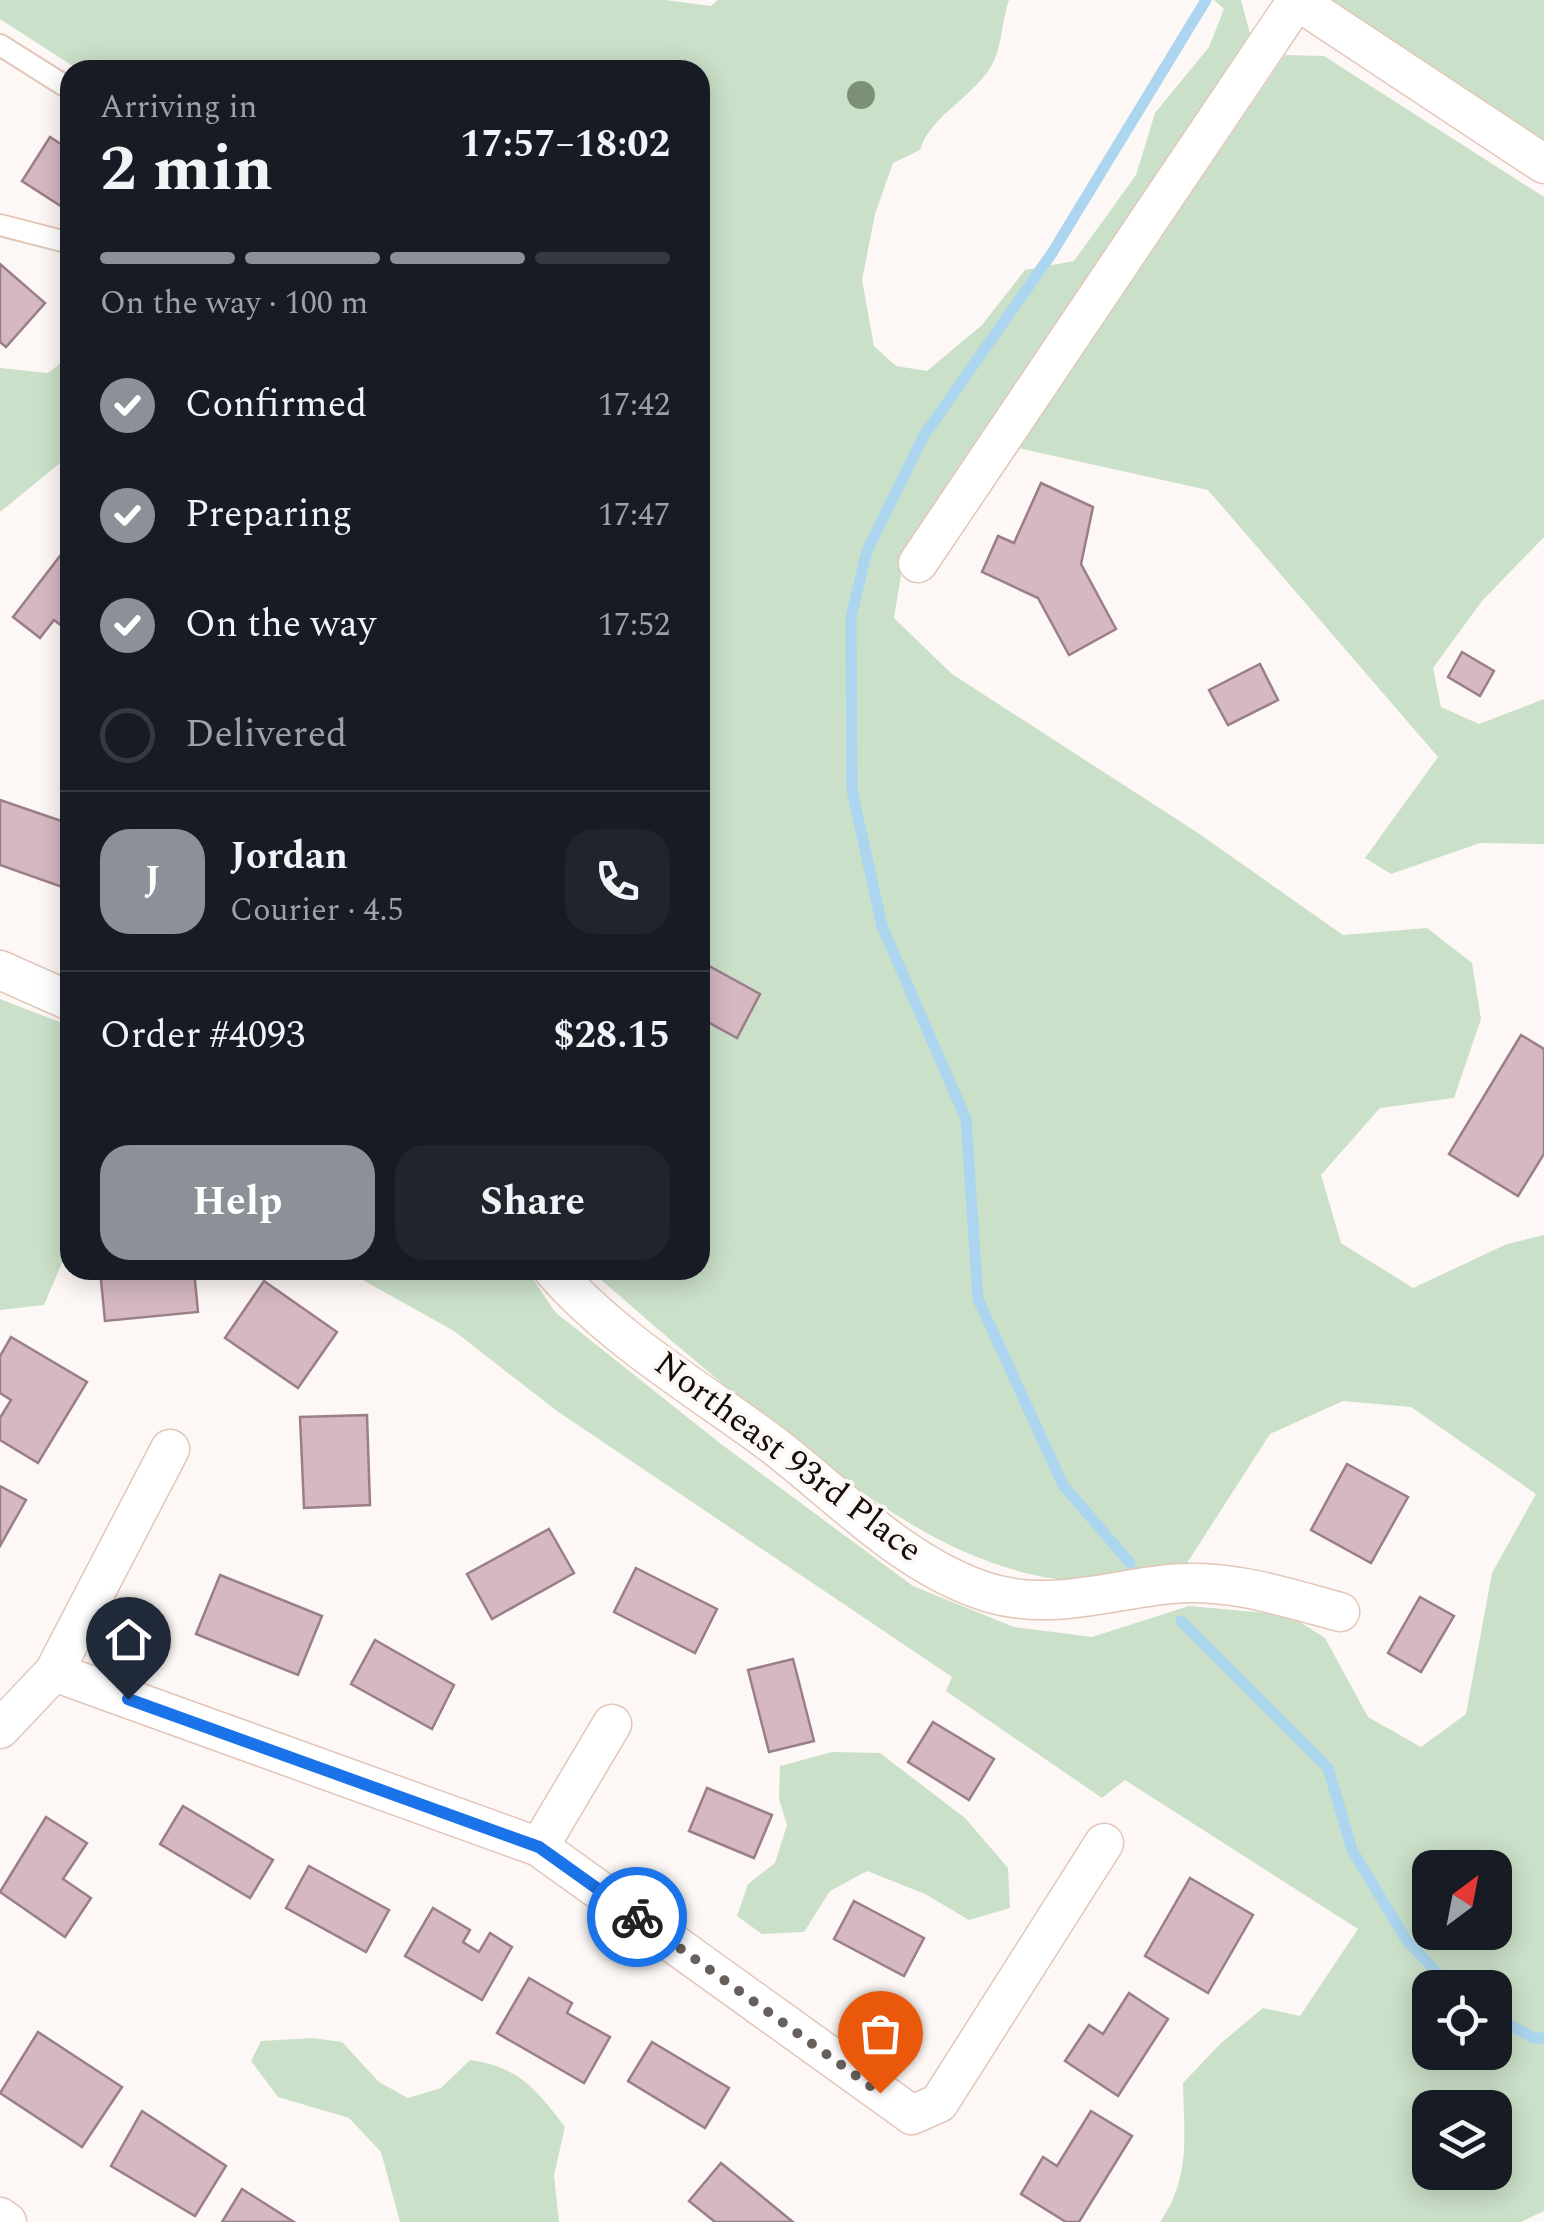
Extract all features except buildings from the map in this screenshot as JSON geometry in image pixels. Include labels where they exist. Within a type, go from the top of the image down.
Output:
[{"type":"street","points":[[918,564],[1296,0],[1544,164]]},
{"type":"street","points":[[0,970],[60,997]]},
{"type":"street","name":"Northeast 93rd Place","points":[[565,1280],[678,1378],[771,1443],[894,1544],[990,1592],[1051,1601],[1108,1597],[1170,1584],[1237,1584],[1340,1612]]},
{"type":"street","points":[[0,1729],[54,1672],[170,1449]]},
{"type":"street","points":[[54,1672],[539,1847],[912,2115],[938,2103],[1104,1843]]},
{"type":"street","points":[[539,1847],[612,1724]]},
{"type":"street","points":[[0,2218],[7,2222]]},
{"type":"lane","points":[[0,45],[60,83]]},
{"type":"lane","points":[[0,225],[60,240]]},
{"type":"green space","points":[[0,0],[665,0],[711,6],[718,0],[1009,0],[997,54],[986,74],[934,126],[920,150],[893,163],[875,214],[862,280],[874,346],[896,366],[927,371],[982,325],[1025,270],[1074,261],[1136,175],[1155,113],[1209,47],[1224,9],[1214,0],[1241,0],[1252,41],[904,557],[894,618],[952,674],[1198,833],[1343,935],[1427,928],[1472,963],[1481,1019],[1454,1098],[1380,1108],[1321,1175],[1341,1243],[1413,1288],[1507,1244],[1544,1235],[1544,2211],[1521,2222],[1160,2222],[1177,2189],[1184,2156],[1183,2083],[1221,2043],[1263,2008],[1300,2016],[1358,1929],[1125,1780],[1102,1798],[946,1691],[952,1677],[557,1411],[454,1331],[363,1280],[534,1280],[555,1312],[721,1444],[913,1586],[1014,1627],[1092,1637],[1189,1606],[1289,1615],[1325,1638],[1368,1717],[1421,1747],[1466,1714],[1492,1573],[1536,1494],[1411,1407],[1343,1401],[1270,1434],[1187,1563],[1096,1582],[1040,1576],[1000,1566],[961,1550],[889,1510],[763,1416],[602,1280],[710,1280],[710,60],[64,60],[0,19]]},
{"type":"green space","points":[[1328,0],[1544,0],[1544,148]]},
{"type":"green space","points":[[1285,55],[1324,56],[1544,197],[1544,537],[1482,601],[1433,668],[1441,707],[1479,724],[1544,699],[1544,844],[1480,843],[1391,874],[1365,858],[1438,757],[1208,490],[1018,448]]},
{"type":"green space","points":[[60,364],[60,463],[0,512],[0,368],[48,373]]},
{"type":"green space","points":[[0,999],[60,1022],[60,1268],[44,1305],[0,1310]]},
{"type":"green space","points":[[832,1752],[880,1753],[965,1818],[1008,1868],[1010,1908],[969,1920],[925,1894],[867,1871],[830,1891],[804,1932],[762,1934],[737,1916],[748,1884],[775,1863],[787,1825],[779,1799],[780,1766]]},
{"type":"green space","points":[[313,2038],[342,2042],[379,2082],[408,2098],[441,2088],[470,2060],[501,2068],[525,2082],[565,2127],[554,2175],[559,2222],[400,2222],[381,2152],[349,2118],[278,2097],[251,2061],[261,2041]]},
{"type":"waterway","points":[[1130,1563],[1063,1485],[978,1299],[966,1119],[882,926],[852,790],[851,617],[867,551],[923,437],[1052,253],[1206,0]]},
{"type":"waterway","points":[[1181,1621],[1328,1768],[1352,1850],[1407,1941],[1435,1970]]},
{"type":"waterway","points":[[1512,2026],[1534,2038],[1544,2038]]},
{"type":"way so far","points":[[637,1917],[880,2093]]},
{"type":"route","points":[[128,1699],[539,1847],[637,1917]]}]
